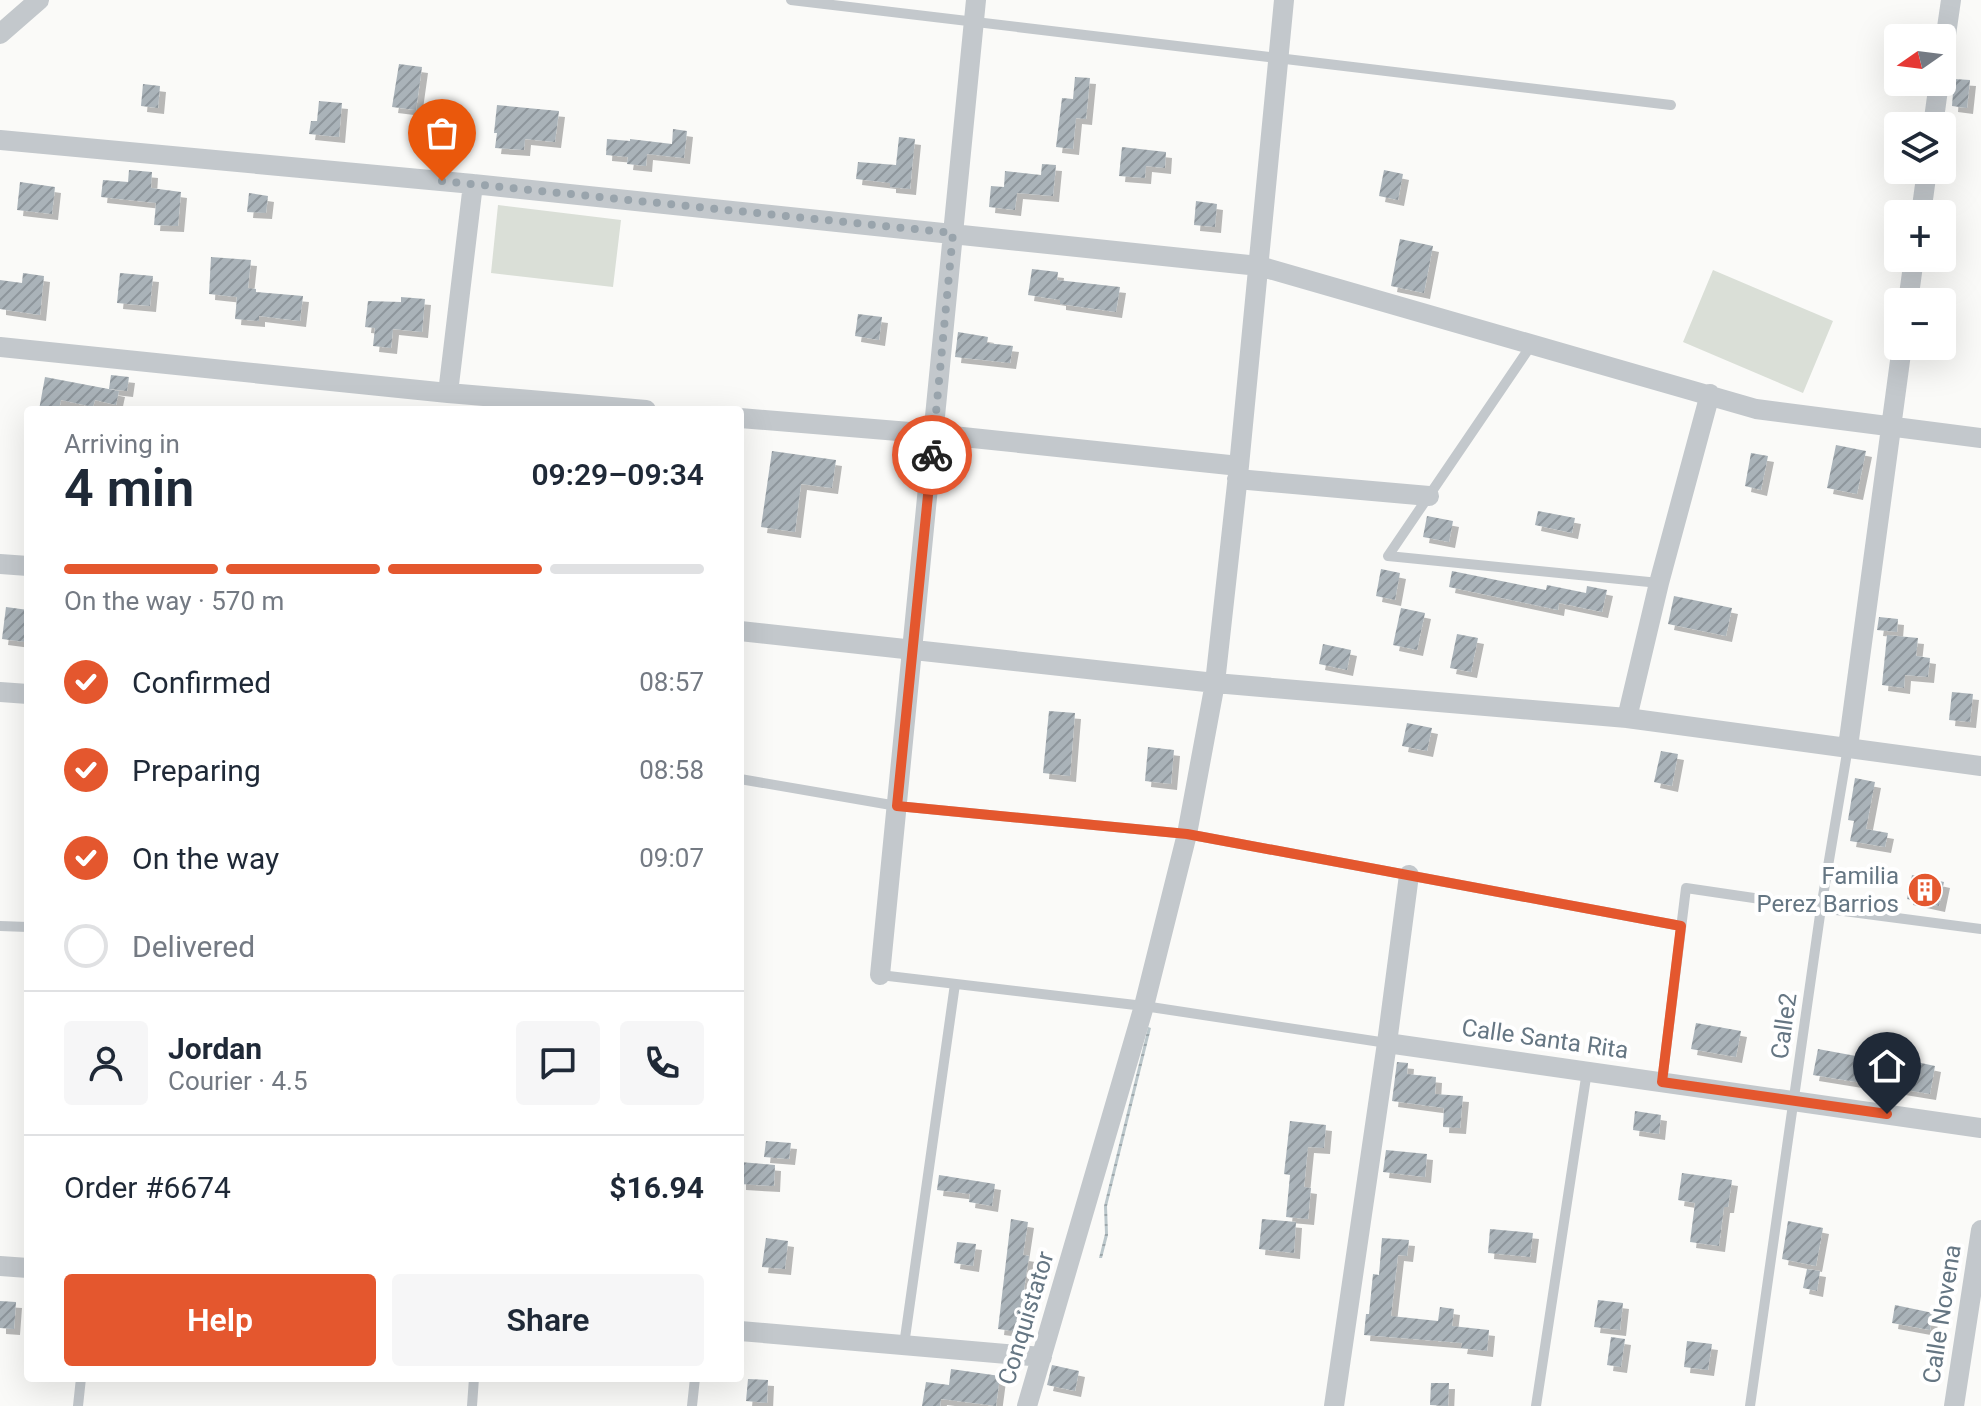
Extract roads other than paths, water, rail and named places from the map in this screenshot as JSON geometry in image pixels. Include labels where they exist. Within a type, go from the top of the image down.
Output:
[{"type":"street","points":[[0,34],[39,0]]},
{"type":"street","points":[[880,975],[976,0]]},
{"type":"street","name":"Conquistator","points":[[1027,1406],[1144,1006],[1187,834],[1215,683],[1284,0]]},
{"type":"street","points":[[1948,24],[1951,0]]},
{"type":"street","points":[[0,140],[473,184],[1259,266],[1756,409],[1981,438]]},
{"type":"street","points":[[441,399],[473,184]]},
{"type":"street","points":[[0,347],[441,399],[571,406]]},
{"type":"street","points":[[1848,747],[1900,360]]},
{"type":"street","points":[[1627,718],[1659,583],[1710,394]]},
{"type":"street","points":[[744,418],[934,434],[1429,496]]},
{"type":"street","points":[[0,564],[24,566]]},
{"type":"street","points":[[744,631],[1215,683],[1627,718],[1981,766]]},
{"type":"street","points":[[0,692],[24,694]]},
{"type":"street","points":[[1334,1406],[1409,875]]},
{"type":"street","name":"Calle Santa Rita","points":[[1387,1043],[1981,1128]]},
{"type":"street","name":"Calle Novena","points":[[1954,1406],[1981,1230]]},
{"type":"street","points":[[0,1266],[24,1268]]},
{"type":"street","points":[[744,1331],[1042,1357]]},
{"type":"lane","points":[[791,0],[1671,105]]},
{"type":"lane","points":[[1532,344],[1388,556],[1659,583]]},
{"type":"lane","name":"Calle2","points":[[1750,1406],[1821,908],[1848,747]]},
{"type":"lane","points":[[744,780],[897,806],[1187,834],[1681,926]]},
{"type":"lane","points":[[1662,1082],[1686,888],[1981,929]]},
{"type":"lane","points":[[0,926],[24,927]]},
{"type":"lane","points":[[880,975],[1144,1006],[1387,1043]]},
{"type":"lane","points":[[904,1345],[955,984]]},
{"type":"lane","points":[[1536,1406],[1587,1071]]},
{"type":"lane","points":[[78,1406],[81,1382]]},
{"type":"lane","points":[[472,1406],[474,1382]]},
{"type":"lane","points":[[692,1406],[695,1382]]},
{"type":"place","name":"Familia Perez Barrios","points":[[1925,890]]}]
